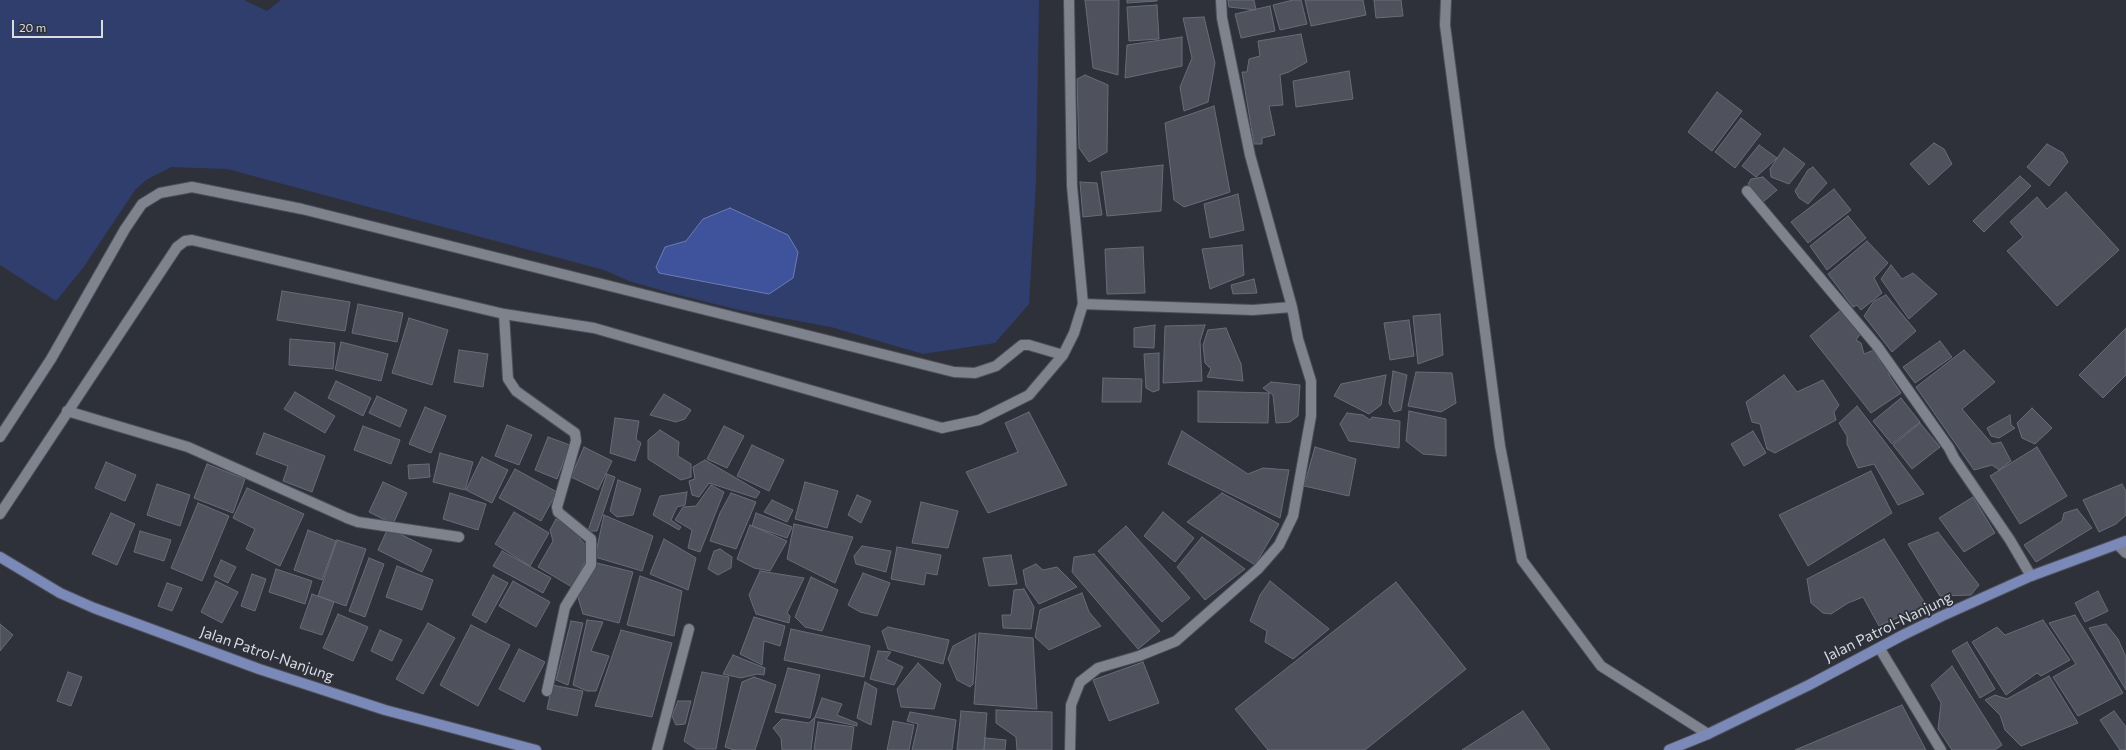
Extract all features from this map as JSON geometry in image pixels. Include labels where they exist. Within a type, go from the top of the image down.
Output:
[{"type":"main road","name":"Jalan Patrol-Nanjung","points":[[1669,750],[1708,734],[1880,648],[1912,630],[2031,576],[2122,543]]},
{"type":"main road","name":"Jalan Patrol-Nanjung","points":[[0,557],[66,596],[259,669],[385,710],[536,750]]},
{"type":"street","points":[[0,514],[177,247],[185,241],[192,240],[504,314],[594,328],[942,428],[979,420],[1030,395],[1063,355],[1074,333],[1083,304],[1072,186],[1069,0]]},
{"type":"street","points":[[1070,750],[1071,705],[1080,682],[1098,668],[1139,656],[1176,641],[1258,569],[1279,545],[1293,516],[1311,416],[1311,381],[1298,338],[1292,307],[1250,155],[1222,18],[1220,0]]},
{"type":"street","points":[[1446,0],[1445,25],[1500,446],[1522,560],[1601,666],[1708,734]]},
{"type":"street","points":[[0,437],[51,359],[125,229],[142,204],[160,193],[192,187],[302,209],[954,372],[975,373],[996,366],[1022,345],[1029,345],[1063,355]]},
{"type":"street","points":[[1747,191],[1877,346],[1949,448],[1954,458],[2010,540],[2031,576]]},
{"type":"street","points":[[1083,304],[1253,310],[1292,307]]},
{"type":"street","points":[[504,314],[508,379],[516,390],[575,433],[576,441],[557,507],[558,512],[591,539],[591,565],[565,607],[547,691]]},
{"type":"street","points":[[67,412],[188,447],[358,522],[460,538]]},
{"type":"street","points":[[2122,543],[2126,553]]},
{"type":"street","points":[[657,750],[689,629]]},
{"type":"street","points":[[1880,648],[1941,750]]},
{"type":"shaded area","points":[[0,0],[244,0],[267,11],[281,0],[1039,0],[1036,180],[1029,304],[995,343],[923,354],[831,327],[739,310],[667,292],[629,281],[604,270],[227,169],[171,167],[146,180],[135,190],[83,268],[56,301],[0,265]],"holes":[[[703,219],[769,294],[665,247],[686,241]]]},
{"type":"shaded area","points":[[730,208],[788,235],[798,252],[793,278],[769,294],[659,273],[656,267],[665,247],[686,241],[703,219]]},
{"type":"building","points":[[1085,0],[1119,0],[1118,75],[1093,68]]},
{"type":"building","points":[[1127,0],[1157,0],[1157,1],[1127,3]]},
{"type":"building","points":[[1228,0],[1254,0],[1256,10],[1229,7]]},
{"type":"building","points":[[1293,0],[1301,0],[1307,24],[1280,30],[1273,5]]},
{"type":"building","points":[[1305,0],[1363,0],[1366,15],[1311,26]]},
{"type":"building","points":[[1374,0],[1401,0],[1403,16],[1376,18]]},
{"type":"building","points":[[1157,5],[1159,39],[1129,41],[1127,7]]},
{"type":"building","points":[[1270,6],[1275,31],[1241,38],[1235,14]]},
{"type":"building","points":[[1204,17],[1215,63],[1208,102],[1184,111],[1180,87],[1192,58],[1183,18]]},
{"type":"building","points":[[1301,34],[1307,62],[1289,72],[1280,75],[1283,105],[1269,106],[1275,135],[1262,138],[1262,144],[1254,144],[1242,72],[1247,72],[1249,59],[1260,56],[1258,41]]},
{"type":"building","points":[[1182,37],[1182,66],[1125,78],[1127,45]]},
{"type":"building","points":[[1349,71],[1353,99],[1296,107],[1293,81]]},
{"type":"building","points":[[1085,75],[1108,85],[1107,152],[1089,162],[1079,148],[1077,79]]},
{"type":"building","points":[[1717,92],[1742,111],[1712,151],[1688,132]]},
{"type":"building","points":[[1214,106],[1230,192],[1184,207],[1174,200],[1165,123]]},
{"type":"building","points":[[1741,118],[1761,134],[1735,168],[1715,152]]},
{"type":"building","points":[[1934,143],[1944,149],[1952,164],[1929,185],[1910,164]]},
{"type":"building","points":[[2047,144],[2063,153],[2068,162],[2049,186],[2027,167]]},
{"type":"building","points":[[1759,145],[1777,158],[1756,177],[1742,166]]},
{"type":"building","points":[[1784,148],[1805,164],[1789,184],[1771,177],[1770,169]]},
{"type":"building","points":[[1163,165],[1161,211],[1107,216],[1101,172]]},
{"type":"building","points":[[1813,167],[1827,183],[1808,204],[1799,198],[1795,191],[1808,170]]},
{"type":"building","points":[[2020,176],[2031,186],[1984,232],[1973,221]]},
{"type":"building","points":[[1763,177],[1777,190],[1763,202],[1748,184],[1751,179]]},
{"type":"building","points":[[1080,182],[1097,183],[1102,215],[1083,217]]},
{"type":"building","points":[[1834,189],[1851,210],[1808,243],[1791,222]]},
{"type":"building","points":[[2066,192],[2119,250],[2057,306],[2007,251],[2023,237],[2010,222],[2037,197],[2047,209]]},
{"type":"building","points":[[1238,194],[1244,230],[1210,238],[1204,204]]},
{"type":"building","points":[[1848,216],[1866,238],[1827,270],[1810,246]]},
{"type":"building","points":[[1867,241],[1888,263],[1874,278],[1882,293],[1861,310],[1857,305],[1853,307],[1828,274]]},
{"type":"building","points":[[1242,245],[1244,275],[1210,289],[1202,249]]},
{"type":"building","points":[[1143,247],[1145,293],[1107,294],[1105,249]]},
{"type":"building","points":[[1891,265],[1902,279],[1913,273],[1937,294],[1909,319],[1881,279]]},
{"type":"building","points":[[1254,279],[1257,293],[1233,294],[1231,285]]},
{"type":"building","points":[[282,291],[350,302],[345,331],[277,320]]},
{"type":"building","points":[[1886,295],[1916,331],[1892,352],[1864,316],[1874,301]]},
{"type":"building","points":[[358,304],[403,313],[397,342],[352,333]]},
{"type":"building","points":[[1842,309],[1861,333],[1856,340],[1861,343],[1864,354],[1874,350],[1880,361],[1885,362],[1890,377],[1901,393],[1871,413],[1810,336]]},
{"type":"building","points":[[1440,314],[1443,355],[1418,364],[1413,316]]},
{"type":"building","points":[[409,318],[448,330],[432,385],[392,373]]},
{"type":"building","points":[[1409,320],[1414,356],[1390,360],[1384,323]]},
{"type":"building","points":[[1155,325],[1154,348],[1134,347],[1134,328]]},
{"type":"building","points":[[1205,325],[1200,341],[1202,381],[1163,383],[1165,326]]},
{"type":"building","points":[[1226,328],[1241,364],[1243,381],[1207,377],[1211,369],[1205,363],[1203,345],[1208,330]]},
{"type":"building","points":[[2126,328],[2126,375],[2103,398],[2079,375]]},
{"type":"building","points":[[290,339],[335,343],[333,369],[289,365]]},
{"type":"building","points":[[1940,341],[1952,357],[1915,383],[1903,367]]},
{"type":"building","points":[[341,342],[388,354],[381,381],[335,370]]},
{"type":"building","points":[[459,350],[488,354],[483,387],[454,382]]},
{"type":"building","points":[[1964,350],[1995,382],[1962,409],[1992,444],[2001,442],[2011,461],[1999,470],[1992,465],[1974,470],[1916,387]]},
{"type":"building","points":[[1159,353],[1159,390],[1153,392],[1146,388],[1144,354]]},
{"type":"building","points":[[1393,371],[1407,375],[1401,410],[1394,412],[1389,403]]},
{"type":"building","points":[[1416,372],[1452,373],[1456,403],[1441,412],[1408,406]]},
{"type":"building","points":[[1386,375],[1381,405],[1369,414],[1334,396],[1341,384]]},
{"type":"building","points":[[1784,375],[1797,392],[1823,380],[1839,405],[1834,412],[1836,420],[1775,453],[1767,449],[1760,424],[1752,422],[1746,402]]},
{"type":"building","points":[[1103,378],[1142,379],[1141,402],[1102,402]]},
{"type":"building","points":[[336,381],[371,398],[363,416],[328,398]]},
{"type":"building","points":[[1271,382],[1300,385],[1298,416],[1290,422],[1276,423],[1273,395],[1263,388]]},
{"type":"building","points":[[1198,391],[1269,393],[1268,423],[1198,422]]},
{"type":"building","points":[[295,392],[335,416],[325,433],[284,409]]},
{"type":"building","points":[[664,394],[691,410],[685,419],[676,422],[650,415]]},
{"type":"building","points":[[377,396],[407,410],[400,427],[369,413]]},
{"type":"building","points":[[1901,398],[1920,422],[1892,444],[1873,421]]},
{"type":"building","points":[[1857,406],[1924,494],[1898,505],[1874,464],[1858,468],[1847,444],[1847,436],[1839,423]]},
{"type":"building","points":[[425,407],[446,416],[431,453],[409,444]]},
{"type":"building","points":[[2032,408],[2052,428],[2035,444],[2022,438],[2017,423]]},
{"type":"building","points":[[1409,411],[1446,419],[1446,456],[1423,454],[1406,441]]},
{"type":"building","points":[[1029,412],[1067,485],[988,513],[966,472],[1018,452],[1005,423]]},
{"type":"building","points":[[1347,413],[1363,415],[1370,420],[1372,417],[1400,421],[1399,448],[1349,441],[1340,424]]},
{"type":"building","points":[[2010,415],[2011,425],[2015,428],[1999,438],[1991,436],[1987,428]]},
{"type":"building","points":[[615,418],[639,421],[636,439],[641,443],[635,461],[610,453]]},
{"type":"building","points":[[1920,423],[1940,447],[1912,469],[1893,445]]},
{"type":"building","points":[[507,425],[532,435],[519,465],[495,456]]},
{"type":"building","points":[[363,426],[400,440],[391,464],[354,450]]},
{"type":"building","points":[[724,426],[744,436],[727,468],[707,459]]},
{"type":"building","points":[[660,430],[679,442],[678,456],[691,464],[691,477],[681,480],[648,459],[648,440]]},
{"type":"building","points":[[1182,431],[1248,474],[1263,468],[1289,470],[1280,518],[1168,464]]},
{"type":"building","points":[[1753,431],[1766,453],[1744,466],[1731,444]]},
{"type":"building","points":[[264,433],[325,456],[312,492],[283,481],[288,466],[256,454]]},
{"type":"building","points":[[548,437],[570,445],[557,479],[535,470]]},
{"type":"building","points":[[752,445],[784,460],[769,491],[737,476]]},
{"type":"building","points":[[584,447],[612,461],[598,490],[571,477]]},
{"type":"building","points":[[1315,447],[1356,459],[1349,496],[1304,486]]},
{"type":"building","points":[[2037,447],[2067,496],[2020,524],[1990,476]]},
{"type":"building","points":[[440,453],[473,462],[465,490],[433,482]]},
{"type":"building","points":[[482,457],[508,470],[492,503],[466,490]]},
{"type":"building","points":[[705,460],[760,492],[756,498],[709,483],[699,497],[692,495],[689,481],[695,479],[693,467]]},
{"type":"building","points":[[106,462],[136,475],[125,501],[95,488]]},
{"type":"building","points":[[207,464],[245,479],[233,513],[194,498]]},
{"type":"building","points":[[429,464],[430,477],[409,479],[408,465]]},
{"type":"building","points":[[515,469],[557,492],[541,521],[499,498]]},
{"type":"building","points":[[1871,471],[1892,513],[1808,566],[1779,515]]},
{"type":"building","points":[[607,474],[615,477],[597,531],[588,531]]},
{"type":"building","points":[[618,480],[641,489],[633,515],[617,517],[610,511]]},
{"type":"building","points":[[383,482],[407,493],[393,524],[369,512]]},
{"type":"building","points":[[805,482],[838,491],[827,528],[795,519]]},
{"type":"building","points":[[157,484],[190,495],[180,526],[147,515]]},
{"type":"building","points":[[2122,484],[2126,491],[2126,515],[2116,524],[2099,532],[2083,500]]},
{"type":"building","points":[[711,485],[724,492],[700,552],[688,548],[692,530],[675,520],[683,507],[696,506]]},
{"type":"building","points":[[247,488],[304,514],[280,566],[246,549],[255,529],[233,518]]},
{"type":"building","points":[[687,492],[685,505],[677,507],[671,520],[681,527],[679,530],[653,515],[660,496]]},
{"type":"building","points":[[450,493],[486,504],[478,530],[443,519]]},
{"type":"building","points":[[731,493],[756,502],[736,549],[710,541],[720,513]]},
{"type":"building","points":[[1222,493],[1279,524],[1255,565],[1187,522]]},
{"type":"building","points":[[857,495],[871,501],[861,523],[848,515]]},
{"type":"building","points":[[1973,497],[1995,533],[1964,552],[1939,518]]},
{"type":"building","points":[[772,500],[793,510],[787,522],[764,512]]},
{"type":"building","points":[[921,502],[958,511],[948,548],[912,543]]},
{"type":"building","points":[[198,503],[229,516],[202,581],[171,568]]},
{"type":"building","points":[[2077,509],[2092,528],[2036,562],[2024,545],[2062,521],[2064,513]]},
{"type":"building","points":[[514,512],[549,533],[530,566],[495,544]]},
{"type":"building","points":[[1163,512],[1194,538],[1175,562],[1144,536]]},
{"type":"building","points":[[111,513],[135,524],[117,565],[92,554]]},
{"type":"building","points":[[756,513],[792,527],[787,538],[752,526]]},
{"type":"building","points":[[604,515],[653,536],[642,571],[595,557]]},
{"type":"building","points":[[556,519],[583,535],[580,539],[591,551],[572,587],[538,567],[553,541],[550,530]]},
{"type":"building","points":[[794,524],[853,537],[835,583],[787,559]]},
{"type":"building","points":[[750,525],[787,541],[770,571],[754,568],[737,559]]},
{"type":"building","points":[[1126,526],[1190,598],[1162,622],[1098,551]]},
{"type":"building","points":[[388,528],[432,550],[422,572],[378,550]]},
{"type":"building","points":[[308,530],[336,541],[322,580],[294,570]]},
{"type":"building","points":[[140,531],[171,540],[164,561],[134,552]]},
{"type":"building","points":[[1938,532],[1979,585],[1971,595],[1940,596],[1908,544]]},
{"type":"building","points":[[1202,537],[1245,569],[1205,600],[1177,567]]},
{"type":"building","points":[[664,539],[696,558],[688,590],[650,574]]},
{"type":"building","points":[[1884,539],[1926,605],[1879,626],[1863,597],[1848,603],[1831,614],[1823,613],[1811,603],[1807,579]]},
{"type":"building","points":[[337,540],[366,549],[346,606],[318,596]]},
{"type":"building","points":[[862,546],[891,551],[886,572],[856,564],[854,556]]},
{"type":"building","points":[[897,547],[941,555],[937,575],[926,573],[924,585],[891,579]]},
{"type":"building","points":[[720,549],[732,557],[731,568],[718,575],[708,569],[714,551]]},
{"type":"building","points":[[502,551],[551,578],[543,593],[493,566]]},
{"type":"building","points":[[1094,554],[1160,631],[1138,649],[1072,572],[1074,557]]},
{"type":"building","points":[[1011,555],[1017,584],[989,586],[983,558]]},
{"type":"building","points":[[369,558],[384,564],[365,617],[349,611]]},
{"type":"building","points":[[221,560],[236,567],[228,583],[214,576]]},
{"type":"building","points":[[597,563],[633,572],[619,623],[583,614],[576,591]]},
{"type":"building","points":[[1036,564],[1043,570],[1057,567],[1077,587],[1039,604],[1026,586],[1023,570]]},
{"type":"building","points":[[397,566],[433,580],[422,610],[386,597]]},
{"type":"building","points":[[276,569],[312,581],[305,604],[269,592]]},
{"type":"building","points":[[760,571],[804,578],[787,613],[790,616],[789,623],[756,614],[749,595]]},
{"type":"building","points":[[863,573],[890,583],[877,616],[860,612],[848,605]]},
{"type":"building","points":[[252,574],[266,579],[255,611],[241,606]]},
{"type":"building","points":[[493,575],[508,583],[486,623],[472,615]]},
{"type":"building","points":[[640,576],[682,591],[674,636],[627,625]]},
{"type":"building","points":[[811,577],[838,590],[822,631],[805,627],[795,617]]},
{"type":"building","points":[[216,581],[238,592],[222,623],[201,612]]},
{"type":"building","points":[[513,581],[550,602],[536,627],[499,606]]},
{"type":"building","points":[[1270,581],[1329,629],[1293,659],[1265,642],[1267,631],[1250,621],[1260,595]]},
{"type":"building","points":[[1396,582],[1466,669],[1365,750],[1268,750],[1235,709]]},
{"type":"building","points":[[167,583],[182,588],[172,611],[158,606]]},
{"type":"building","points":[[1024,589],[1034,607],[1031,629],[1003,628],[1002,615],[1011,615],[1014,590]]},
{"type":"building","points":[[2098,591],[2108,611],[2085,622],[2075,603]]},
{"type":"building","points":[[1082,593],[1089,612],[1101,626],[1049,650],[1035,637],[1040,610]]},
{"type":"building","points":[[312,594],[334,602],[322,635],[300,628]]},
{"type":"building","points":[[338,614],[368,627],[353,661],[323,648]]},
{"type":"building","points":[[2075,615],[2123,693],[2078,716],[2053,677],[2076,664],[2049,623]]},
{"type":"building","points":[[754,617],[785,626],[780,646],[764,641],[762,665],[740,654]]},
{"type":"building","points":[[587,620],[603,622],[591,651],[609,656],[596,691],[587,691],[573,685]]},
{"type":"building","points":[[2043,620],[2070,660],[2041,676],[2037,673],[2006,695],[1972,642],[1997,627],[2005,635]]},
{"type":"building","points":[[571,621],[583,623],[568,685],[556,680]]},
{"type":"building","points":[[428,623],[455,638],[423,694],[396,679]]},
{"type":"building","points":[[0,624],[13,635],[0,651]]},
{"type":"building","points":[[2106,624],[2118,639],[2126,657],[2126,690],[2089,628]]},
{"type":"building","points":[[471,625],[510,645],[478,706],[440,685]]},
{"type":"building","points":[[888,627],[949,640],[943,664],[888,649],[882,631]]},
{"type":"building","points":[[791,629],[870,646],[864,677],[784,660]]},
{"type":"building","points":[[380,630],[402,640],[392,661],[371,651]]},
{"type":"building","points":[[621,630],[672,643],[652,717],[595,706]]},
{"type":"building","points":[[979,633],[1033,638],[1037,709],[974,704]]},
{"type":"building","points":[[976,634],[973,684],[970,687],[957,680],[948,659],[953,646]]},
{"type":"building","points":[[1967,642],[1995,689],[1980,698],[1952,651]]},
{"type":"building","points":[[519,649],[545,662],[524,702],[499,689]]},
{"type":"building","points":[[878,651],[891,652],[886,659],[903,667],[894,685],[870,679]]},
{"type":"building","points":[[733,655],[765,668],[764,675],[757,674],[741,678],[723,674]]},
{"type":"building","points":[[1143,662],[1159,703],[1109,721],[1093,680]]},
{"type":"building","points":[[918,663],[941,684],[934,709],[901,707],[897,689]]},
{"type":"building","points":[[1952,666],[2002,745],[1995,750],[1952,750],[1938,729],[1941,703],[1931,685]]},
{"type":"building","points":[[788,668],[820,675],[810,718],[775,712]]},
{"type":"building","points":[[68,672],[82,677],[71,706],[57,701]]},
{"type":"building","points":[[702,672],[729,677],[716,749],[696,749],[684,741]]},
{"type":"building","points":[[2049,676],[2078,723],[2021,746],[2005,730],[2000,715],[1985,700],[1995,695],[2007,699]]},
{"type":"building","points":[[754,677],[776,685],[755,750],[734,750],[725,747],[742,682]]},
{"type":"building","points":[[865,682],[877,689],[871,725],[857,718]]},
{"type":"building","points":[[552,685],[583,691],[577,716],[547,709]]},
{"type":"building","points":[[822,698],[842,704],[837,715],[857,723],[857,726],[815,717]]},
{"type":"building","points":[[678,701],[691,701],[685,724],[676,725],[672,716]]},
{"type":"building","points":[[1902,705],[1926,750],[1795,750]]},
{"type":"building","points":[[996,710],[1052,712],[1052,750],[1017,750],[1016,737],[996,723]]},
{"type":"building","points":[[961,711],[987,713],[984,750],[957,750]]},
{"type":"building","points":[[1523,711],[1550,750],[1462,750]]},
{"type":"building","points":[[2114,711],[2126,727],[2126,749],[2124,750],[2120,750],[2100,720]]},
{"type":"building","points":[[910,712],[956,720],[952,750],[912,750],[918,724],[907,721]]},
{"type":"building","points":[[815,717],[811,750],[782,750],[781,738],[773,728],[782,719],[809,723]]},
{"type":"building","points":[[893,721],[914,725],[909,750],[887,750]]},
{"type":"building","points":[[818,722],[854,727],[851,750],[814,750]]},
{"type":"building","points":[[985,738],[1006,740],[1005,750],[984,750]]}]
